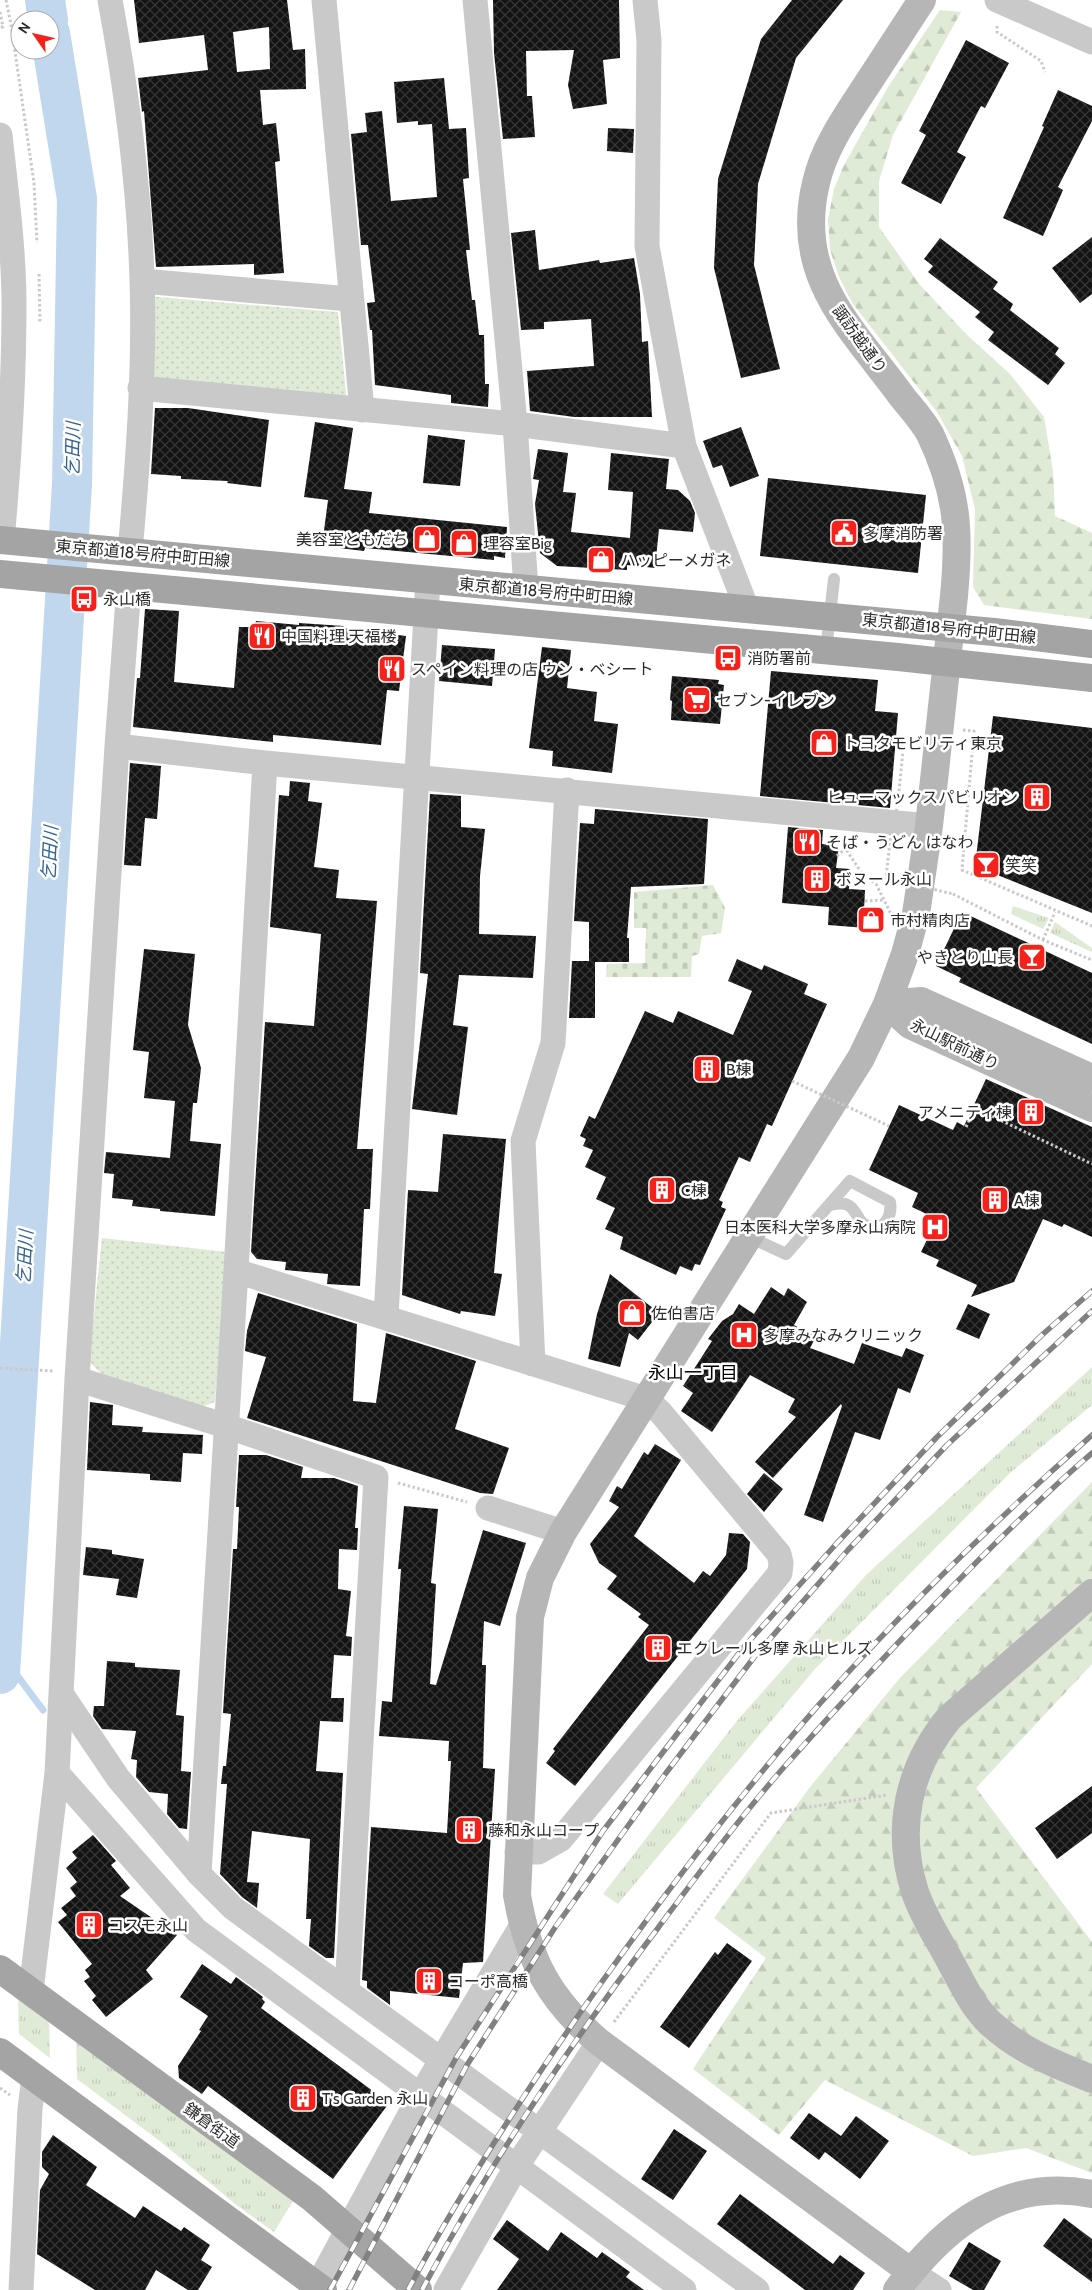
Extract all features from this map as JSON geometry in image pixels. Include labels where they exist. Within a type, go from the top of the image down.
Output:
[{"type":"main road","name":"東京都道18号府中町田線","points":[[9,541],[950,628],[1092,644]]},
{"type":"main road","name":"東京都道18号府中町田線","points":[[10,575],[826,650],[1092,678]]},
{"type":"main road","name":"鎌倉街道","points":[[15,1980],[312,2198],[418,2290]]},
{"type":"main road","points":[[17,2064],[318,2289]]},
{"type":"street","points":[[110,0],[128,113],[138,197],[142,280],[140,388],[122,552]]},
{"type":"street","points":[[324,0],[350,299],[362,410]]},
{"type":"street","points":[[475,0],[515,424],[526,589]]},
{"type":"street","points":[[645,0],[649,40],[647,246],[684,446],[748,609]]},
{"type":"street","name":"諏訪越通り","points":[[904,2281],[599,2042],[566,2012],[551,1992],[530,1953],[522,1925],[517,1895],[517,1852],[530,1617],[540,1578],[563,1532],[861,1058],[887,1004],[905,954],[916,914],[929,826],[950,628],[956,568],[957,516],[949,479],[929,432],[838,313],[822,281],[812,245],[812,216],[816,183],[826,154],[844,120],[922,0]]},
{"type":"street","points":[[997,12],[1092,42]]},
{"type":"street","points":[[0,135],[14,304],[9,541]]},
{"type":"street","points":[[142,280],[350,299]]},
{"type":"street","points":[[140,388],[515,424],[684,446]]},
{"type":"street","points":[[386,1316],[415,776],[428,580]]},
{"type":"street","points":[[15,1980],[57,1773],[57,1743],[62,1694],[69,1375],[117,746],[120,585]]},
{"type":"street","points":[[117,746],[265,763],[567,790],[929,826]]},
{"type":"street","points":[[199,1874],[265,763]]},
{"type":"street","points":[[533,1364],[523,1141],[554,1043],[567,790]]},
{"type":"street","name":"永山駅前通り","points":[[887,1004],[921,1001],[1092,1078]]},
{"type":"street","name":"永山駅前通り","points":[[887,1004],[910,1025],[1092,1108]]},
{"type":"street","points":[[1035,1082],[1046,1058]]},
{"type":"street","points":[[236,1272],[386,1316],[646,1399],[661,1413],[779,1554],[781,1563],[780,1573],[560,1840],[538,1852],[517,1852]]},
{"type":"street","points":[[69,1375],[376,1477],[347,1990]]},
{"type":"street","points":[[488,1508],[563,1532]]},
{"type":"street","points":[[1092,1593],[949,1718],[925,1752],[910,1791],[906,1852],[915,1893],[924,1912],[976,2006],[988,2021],[1026,2050],[1092,2079]]},
{"type":"street","points":[[62,1694],[118,1778],[199,1874],[233,1908],[442,2058],[539,2132],[757,2290]]},
{"type":"street","points":[[57,1773],[196,1930],[684,2290]]},
{"type":"street","points":[[318,2289],[347,2228],[420,2096],[522,1925]]},
{"type":"street","points":[[446,2290],[516,2167],[599,2042]]},
{"type":"street","points":[[17,2064],[30,2109],[21,2290]]},
{"type":"street","points":[[939,2290],[904,2281],[953,2228],[991,2205],[1037,2194],[1056,2192],[1092,2194]]},
{"type":"lane","points":[[826,650],[834,579]]},
{"type":"lane","points":[[749,1237],[786,1254],[829,1205],[850,1182],[890,1202],[892,1212],[887,1222],[880,1226],[871,1227],[863,1224],[857,1218],[854,1209],[848,1204],[829,1205]]},
{"type":"path","points":[[0,12],[4,27],[0,28]]},
{"type":"path","points":[[997,12],[997,32],[1041,60],[1045,72]]},
{"type":"path","points":[[974,731],[962,870],[1055,912],[1092,926]]},
{"type":"path","points":[[911,741],[904,741],[903,746],[898,804],[891,832],[886,878],[954,894],[1043,940],[1092,960]]},
{"type":"path","points":[[838,837],[861,872],[876,884],[891,914]]},
{"type":"path","points":[[838,856],[851,844]]},
{"type":"path","points":[[865,901],[883,900]]},
{"type":"path","points":[[1043,940],[1055,912]]},
{"type":"path","points":[[792,1081],[889,1126]]},
{"type":"path","points":[[966,1127],[975,1108],[1092,1164]]},
{"type":"path","points":[[0,1368],[69,1375]]},
{"type":"path","points":[[376,1477],[488,1508]]},
{"type":"path","points":[[599,2042],[771,1813],[910,1791]]},
{"type":"path","points":[[0,2088],[10,2095]]},
{"type":"green space","points":[[940,10],[961,12],[893,135],[879,181],[879,227],[920,285],[967,335],[1010,374],[1044,417],[1053,471],[1055,516],[1092,533],[1092,619],[984,605],[973,587],[975,509],[962,456],[937,412],[853,304],[839,277],[830,250],[828,220],[834,189],[844,165],[888,87]]},
{"type":"green space","points":[[147,296],[338,312],[347,402],[152,377]]},
{"type":"green space","points":[[713,885],[725,908],[721,933],[702,936],[699,954],[692,956],[691,977],[606,977],[607,964],[645,963],[646,928],[634,928],[634,892]]},
{"type":"green space","points":[[1013,906],[1049,918],[1043,929],[1011,914]]},
{"type":"green space","points":[[1055,922],[1092,948],[1092,952],[1050,933]]},
{"type":"green space","points":[[102,1238],[227,1252],[215,1402],[201,1407],[107,1380],[89,1361]]},
{"type":"green space","points":[[1092,1367],[1092,1405],[1010,1473],[815,1669],[618,1904],[603,1894],[736,1722],[866,1575]]},
{"type":"green space","points":[[1092,1482],[1092,1664],[976,1788],[1092,1942],[1092,2173],[1026,2148],[973,2156],[825,2080],[779,2135],[693,2069],[766,1958],[714,1918],[810,1787],[899,1679]]},
{"type":"green space","points":[[18,1995],[49,2019],[50,2058],[19,2034]]},
{"type":"green space","points":[[76,2036],[295,2198],[274,2232],[235,2204],[161,2142],[77,2079]]},
{"type":"building","points":[[134,0],[287,0],[293,50],[305,49],[306,89],[260,90],[263,125],[276,123],[280,161],[275,162],[284,273],[254,275],[254,264],[156,267],[144,111],[142,112],[138,78],[208,70],[204,35],[139,43]],"holes":[[[269,27],[270,69],[237,72],[233,32]]]},
{"type":"building","points":[[493,0],[619,0],[620,58],[603,60],[607,104],[573,109],[568,85],[574,50],[526,51],[527,96],[532,96],[535,137],[503,139],[494,53]]},
{"type":"building","points":[[792,0],[843,0],[796,58],[758,184],[754,265],[780,369],[741,378],[714,268],[718,179],[761,39]]},
{"type":"building","points":[[966,40],[1009,63],[985,108],[981,106],[957,152],[966,157],[941,204],[901,183],[926,135],[919,131]]},
{"type":"building","points":[[444,78],[449,129],[466,128],[469,178],[463,179],[470,250],[466,250],[472,300],[475,300],[479,335],[484,335],[485,384],[489,384],[488,407],[451,403],[451,395],[375,385],[372,330],[370,330],[367,303],[375,302],[368,245],[361,245],[351,134],[367,132],[365,113],[382,111],[391,201],[437,197],[432,124],[418,125],[418,121],[397,123],[394,82]]},
{"type":"building","points":[[1058,90],[1092,106],[1092,121],[1058,187],[1063,190],[1043,236],[1003,218],[1044,127],[1042,126]]},
{"type":"building","points":[[608,128],[634,129],[633,153],[607,151]]},
{"type":"building","points":[[535,230],[539,270],[599,260],[600,263],[634,258],[640,294],[642,342],[648,341],[652,417],[574,417],[530,411],[527,371],[594,366],[591,319],[544,322],[544,329],[521,330],[511,233]]},
{"type":"building","points":[[1092,237],[1092,294],[1080,303],[1052,268]]},
{"type":"building","points":[[940,238],[998,282],[993,289],[1013,304],[1010,310],[1059,348],[1055,354],[1065,363],[1048,385],[988,340],[994,332],[975,317],[980,312],[928,272],[933,266],[924,259]]},
{"type":"building","points":[[155,408],[188,408],[269,420],[261,487],[227,483],[228,481],[181,479],[181,476],[151,474]]},
{"type":"building","points":[[315,422],[353,428],[344,489],[372,492],[369,513],[507,527],[505,558],[494,556],[494,560],[365,548],[364,551],[322,546],[328,500],[304,497]]},
{"type":"building","points":[[741,427],[759,476],[730,487],[722,465],[713,468],[703,441]]},
{"type":"building","points":[[428,435],[465,440],[460,486],[423,483]]},
{"type":"building","points":[[538,449],[568,453],[563,492],[576,493],[571,532],[630,538],[633,492],[608,490],[611,453],[669,459],[666,489],[678,490],[690,501],[695,513],[693,532],[659,529],[655,568],[627,565],[627,570],[557,566],[540,553],[535,504],[539,480],[533,479]]},
{"type":"building","points":[[768,478],[926,495],[918,573],[760,556]]},
{"type":"building","points":[[145,609],[179,611],[174,682],[234,688],[239,627],[254,627],[256,621],[299,625],[299,623],[344,626],[344,628],[406,636],[399,691],[387,690],[381,745],[273,735],[273,742],[133,727],[137,678],[140,678]]},
{"type":"building","points":[[442,645],[495,649],[492,686],[439,681]]},
{"type":"building","points":[[542,647],[571,650],[567,688],[597,692],[594,721],[618,724],[612,773],[552,766],[553,751],[529,748]]},
{"type":"building","points":[[771,671],[878,680],[875,711],[898,713],[890,808],[760,796]]},
{"type":"building","name":"セブン-イレブン","points":[[672,676],[719,680],[718,684],[724,685],[720,724],[671,720]]},
{"type":"building","name":"ヒューマックスパビリオン","points":[[993,716],[1092,728],[1092,913],[975,866]]},
{"type":"building","points":[[130,763],[161,766],[157,819],[145,818],[141,866],[124,865]]},
{"type":"building","points":[[290,781],[310,783],[308,801],[322,803],[314,867],[339,870],[336,898],[377,901],[357,1149],[373,1149],[370,1209],[364,1209],[360,1286],[327,1284],[328,1274],[285,1270],[286,1262],[257,1259],[251,1252],[265,1022],[314,1026],[321,934],[270,927],[279,795],[289,796]]},
{"type":"building","points":[[430,794],[461,796],[461,827],[485,829],[480,876],[479,934],[536,936],[533,978],[459,975],[453,1025],[468,1027],[457,1115],[412,1109],[428,974],[420,973]]},
{"type":"building","points":[[595,809],[708,819],[704,884],[631,887],[627,938],[629,938],[629,962],[595,962],[595,1018],[569,1018],[572,961],[589,961],[589,922],[574,921],[580,823],[594,824]]},
{"type":"building","name":"ボヌール永山","points":[[788,827],[823,830],[822,844],[839,846],[836,868],[850,869],[849,889],[865,890],[864,911],[880,912],[879,929],[828,925],[829,907],[782,903]]},
{"type":"building","points":[[962,912],[1092,973],[1092,1044],[959,982],[961,978],[936,966]]},
{"type":"building","points":[[144,949],[195,954],[188,1025],[201,1068],[197,1103],[193,1103],[190,1141],[221,1144],[215,1216],[160,1211],[160,1209],[132,1206],[133,1200],[112,1198],[114,1174],[104,1173],[106,1152],[170,1158],[175,1101],[144,1098],[149,1052],[133,1050]]},
{"type":"building","points":[[737,959],[762,970],[764,965],[808,984],[804,994],[827,1004],[772,1126],[767,1124],[750,1162],[739,1157],[719,1200],[723,1202],[721,1207],[726,1209],[700,1265],[695,1264],[692,1271],[680,1266],[676,1275],[620,1249],[623,1237],[605,1229],[615,1208],[596,1199],[606,1177],[585,1167],[593,1150],[583,1146],[586,1139],[580,1136],[589,1116],[595,1119],[645,1011],[673,1023],[678,1011],[733,1035],[752,991],[728,981]]},
{"type":"building","name":"A棟","points":[[986,1079],[1092,1127],[1092,1237],[1064,1224],[1062,1227],[1043,1219],[1014,1282],[971,1297],[977,1285],[936,1266],[939,1260],[921,1252],[937,1219],[912,1207],[918,1193],[869,1170],[899,1105],[953,1130],[957,1122],[964,1126]]},
{"type":"building","points":[[443,1134],[506,1139],[494,1273],[502,1274],[495,1316],[461,1311],[460,1314],[402,1295],[408,1190],[438,1192]]},
{"type":"building","points":[[610,1274],[659,1313],[638,1340],[629,1333],[620,1367],[588,1359],[597,1314]]},
{"type":"building","points":[[771,1287],[784,1296],[788,1288],[807,1302],[794,1325],[816,1337],[810,1348],[854,1364],[862,1343],[902,1357],[906,1348],[924,1355],[910,1393],[898,1388],[880,1440],[855,1432],[823,1522],[804,1515],[842,1406],[841,1404],[773,1478],[755,1462],[796,1417],[788,1412],[795,1399],[750,1375],[712,1432],[681,1411],[693,1393],[683,1386],[712,1341],[708,1339],[722,1321],[733,1314],[739,1304],[754,1314]]},
{"type":"building","points":[[258,1293],[357,1324],[353,1401],[376,1403],[386,1333],[476,1361],[455,1429],[509,1448],[493,1494],[480,1493],[247,1418],[266,1357],[245,1351],[247,1331]]},
{"type":"building","points":[[968,1304],[990,1314],[979,1339],[956,1329]]},
{"type":"building","points":[[90,1402],[113,1405],[112,1425],[143,1427],[142,1432],[203,1435],[202,1454],[183,1453],[181,1482],[150,1480],[150,1474],[87,1470]]},
{"type":"building","name":"エクレール多摩 永山ヒルズ","points":[[655,1444],[681,1460],[634,1536],[694,1583],[703,1571],[710,1576],[726,1555],[729,1533],[743,1534],[750,1542],[747,1569],[575,1786],[546,1763],[555,1751],[553,1749],[649,1625],[638,1617],[641,1614],[607,1589],[617,1576],[599,1563],[590,1544],[619,1507],[609,1501],[617,1486],[622,1489],[644,1452],[648,1455]]},
{"type":"building","points":[[239,1455],[266,1455],[303,1467],[301,1478],[334,1478],[358,1486],[355,1528],[358,1528],[357,1550],[339,1549],[338,1589],[351,1591],[346,1636],[352,1637],[351,1656],[334,1655],[331,1698],[344,1698],[343,1722],[320,1721],[316,1771],[343,1773],[334,1958],[326,1958],[309,1946],[311,1919],[306,1919],[310,1839],[252,1831],[247,1882],[259,1883],[257,1908],[242,1897],[220,1874],[227,1784],[221,1784],[223,1766],[226,1766],[231,1714],[223,1713],[233,1549],[237,1549],[239,1507],[236,1507]]},
{"type":"building","points":[[764,1473],[783,1489],[764,1512],[747,1494]]},
{"type":"building","points":[[404,1506],[438,1509],[431,1583],[436,1584],[430,1684],[436,1685],[483,1530],[526,1543],[500,1626],[484,1621],[482,1665],[486,1665],[483,1768],[495,1769],[483,1962],[463,1963],[459,1998],[390,1991],[390,2005],[367,1988],[367,1981],[362,1980],[371,1827],[447,1833],[451,1761],[448,1761],[449,1741],[379,1736],[382,1701],[392,1702],[401,1569],[398,1569]]},
{"type":"building","points":[[86,1547],[112,1550],[112,1554],[144,1559],[137,1598],[116,1595],[119,1579],[83,1575]]},
{"type":"building","points":[[107,1661],[135,1663],[135,1667],[180,1670],[176,1715],[184,1716],[181,1771],[191,1772],[187,1829],[179,1828],[167,1814],[168,1794],[149,1792],[136,1777],[137,1760],[131,1759],[136,1731],[102,1729],[93,1716],[94,1706],[104,1706]]},
{"type":"building","points":[[1092,1786],[1092,1833],[1057,1859],[1035,1828]]},
{"type":"building","name":"コスモ永山","points":[[93,1835],[116,1861],[111,1865],[130,1888],[120,1896],[177,1935],[146,1970],[153,1979],[106,2017],[92,2000],[96,1996],[84,1981],[90,1977],[85,1970],[92,1964],[58,1922],[67,1915],[61,1908],[76,1896],[70,1888],[77,1882],[66,1868],[77,1858],[72,1852]]},
{"type":"building","points":[[727,1943],[752,1961],[689,2048],[660,2027],[715,1952],[718,1955]]},
{"type":"building","name":"T's Garden 永山","points":[[202,1964],[231,1984],[236,1977],[263,1997],[262,1999],[265,2002],[261,2008],[389,2103],[333,2179],[208,2086],[202,2094],[179,2078],[178,2066],[201,2031],[199,2030],[208,2016],[180,1997]]},
{"type":"building","points":[[809,2113],[841,2136],[856,2116],[889,2141],[860,2179],[825,2152],[819,2160],[790,2138]]},
{"type":"building","points":[[674,2129],[707,2151],[673,2200],[641,2179]]},
{"type":"building","points":[[53,2135],[97,2167],[86,2185],[135,2218],[143,2206],[181,2231],[184,2227],[210,2245],[201,2260],[212,2267],[198,2290],[188,2290],[156,2270],[145,2290],[95,2290],[37,2254],[40,2190],[49,2174],[42,2167],[42,2152]]},
{"type":"building","points":[[740,2194],[833,2264],[840,2255],[865,2273],[853,2290],[805,2290],[717,2224]]},
{"type":"building","points":[[1064,2218],[1092,2239],[1092,2282],[1043,2246]]},
{"type":"building","points":[[507,2220],[548,2251],[561,2232],[597,2258],[602,2252],[630,2272],[626,2277],[644,2290],[497,2290],[519,2259],[493,2239]]},
{"type":"building","points":[[969,2242],[1001,2261],[984,2290],[973,2290],[949,2276]]},
{"type":"waterway","name":"乞田川","points":[[45,0],[46,10]]},
{"type":"waterway","name":"乞田川","points":[[0,1674],[72,484],[77,199],[54,60]]},
{"type":"waterway","points":[[1,1654],[43,1710]]},
{"type":"railway","points":[[330,2290],[456,2058],[603,1831],[657,1760],[743,1648],[837,1543],[936,1438],[1043,1334],[1092,1291]]},
{"type":"railway","points":[[349,2290],[467,2065],[556,1926],[666,1773],[755,1656],[848,1550],[947,1445],[1092,1311]]},
{"type":"railway","points":[[408,2290],[468,2184],[512,2115],[603,1981],[696,1854],[807,1718],[884,1633],[1007,1512],[1092,1435]]},
{"type":"railway","points":[[422,2290],[475,2196],[563,2059],[704,1866],[768,1785],[867,1676],[968,1570],[1092,1453]]},
{"type":"place","name":"多摩消防署","points":[[844,533]]},
{"type":"place","name":"美容室ともだち","points":[[427,539]]},
{"type":"place","name":"理容室Big","points":[[464,543]]},
{"type":"place","name":"ハッピーメガネ","points":[[601,560]]},
{"type":"place","name":"永山橋","points":[[84,599]]},
{"type":"place","name":"中国料理 天福楼","points":[[262,636]]},
{"type":"place","name":"消防署前","points":[[728,658]]},
{"type":"place","name":"スペイン料理の店 ウン・ベシート","points":[[392,669]]},
{"type":"place","name":"セブン-イレブン","points":[[697,700]]},
{"type":"place","name":"トヨタモビリティ東京","points":[[824,743]]},
{"type":"place","name":"ヒューマックスパビリオン","points":[[1037,797]]},
{"type":"place","name":"そば・うどん はなわ","points":[[807,842]]},
{"type":"place","name":"笑笑","points":[[986,865]]},
{"type":"place","name":"ボヌール永山","points":[[817,879]]},
{"type":"place","name":"市村精肉店","points":[[871,920]]},
{"type":"place","name":"やきとり山長","points":[[1032,957]]},
{"type":"place","name":"B棟","points":[[707,1069]]},
{"type":"place","name":"アメニティ棟","points":[[1031,1112]]},
{"type":"place","name":"C棟","points":[[662,1190]]},
{"type":"place","name":"A棟","points":[[995,1200]]},
{"type":"place","name":"日本医科大学多摩永山病院","points":[[935,1227]]},
{"type":"place","name":"佐伯書店","points":[[632,1313]]},
{"type":"place","name":"多摩みなみクリニック","points":[[744,1335]]},
{"type":"place","name":"エクレール多摩 永山ヒルズ","points":[[658,1648]]},
{"type":"place","name":"藤和永山コープ","points":[[469,1830]]},
{"type":"place","name":"コスモ永山","points":[[89,1925]]},
{"type":"place","name":"コーポ高橋","points":[[429,1981]]},
{"type":"place","name":"T's Garden 永山","points":[[303,2098]]},
{"type":"district","name":"永山一丁目","points":[[693,1373]]}]
